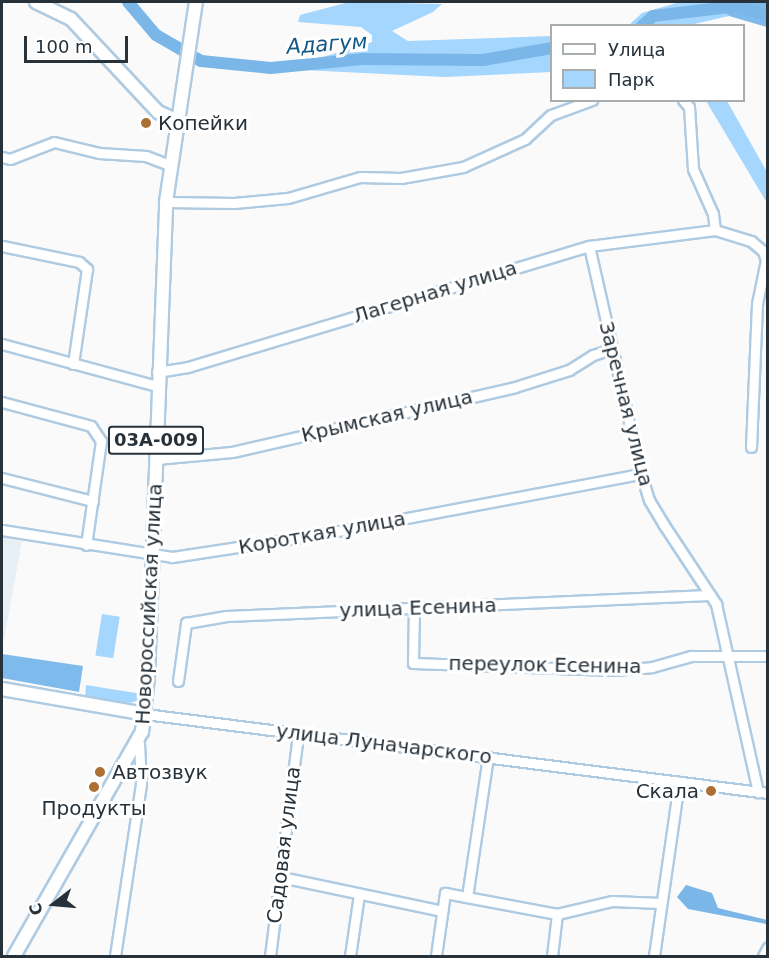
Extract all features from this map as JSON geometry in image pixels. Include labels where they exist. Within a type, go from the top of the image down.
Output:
[{"type":"main road","points":[[36,2],[71,19],[158,112],[176,120]]},
{"type":"main road","name":"Новороссийская улица","points":[[139,743],[145,714],[153,557],[157,372],[166,202],[169,165],[196,2]]},
{"type":"main road","name":"улица Луначарского","points":[[2,689],[145,714]]},
{"type":"main road","name":"03А-009","points":[[14,957],[139,743]]},
{"type":"street","points":[[166,202],[234,203],[288,198],[360,177],[401,178],[463,167],[525,139],[551,115],[587,102]]},
{"type":"street","points":[[685,102],[689,107],[693,169],[713,214],[715,230],[751,241],[763,250],[766,260],[758,304],[751,447]]},
{"type":"street","points":[[2,158],[10,159],[54,142],[99,153],[146,156],[169,165]]},
{"type":"street","name":"Лагерная улица","points":[[157,372],[188,368],[589,246],[715,230]]},
{"type":"street","points":[[2,246],[79,262],[87,269],[73,363]]},
{"type":"street","name":"Заречная улица","points":[[589,246],[641,474],[650,500],[716,604],[763,792]]},
{"type":"street","points":[[2,344],[157,386]]},
{"type":"street","name":"Крымская улица","points":[[156,459],[232,452],[515,387],[568,369],[593,355],[612,349]]},
{"type":"street","points":[[2,402],[91,426],[101,441],[86,545]]},
{"type":"street","name":"Короткая улица","points":[[2,530],[153,557],[322,534],[641,474]]},
{"type":"street","points":[[2,478],[93,501]]},
{"type":"street","name":"улица Есенина","points":[[178,681],[186,622],[226,616],[710,595]]},
{"type":"street","name":"переулок Есенина","points":[[414,609],[413,663],[613,670],[652,667],[691,656],[729,656]]},
{"type":"street","points":[[729,656],[768,656]]},
{"type":"street","name":"улица Луначарского","points":[[145,714],[763,792]]},
{"type":"street","name":"Садовая улица","points":[[270,957],[298,734]]},
{"type":"street","name":"Новороссийская улица","points":[[115,957],[141,784],[139,743]]},
{"type":"street","points":[[467,897],[488,757]]},
{"type":"street","points":[[654,957],[679,782]]},
{"type":"street","points":[[281,877],[442,911]]},
{"type":"street","points":[[436,957],[445,893],[557,914],[612,901],[660,903]]},
{"type":"street","points":[[350,957],[359,894]]},
{"type":"street","points":[[552,957],[557,914]]},
{"type":"street","points":[[763,957],[768,947]]},
{"type":"shaded area","points":[[721,2],[767,2],[767,27],[729,16],[718,6]]},
{"type":"shaded area","points":[[2,537],[22,541],[4,639],[2,639]]},
{"type":"shaded area","points":[[2,654],[83,666],[79,692],[2,678]]},
{"type":"shaded area","points":[[686,885],[712,893],[718,908],[767,920],[766,924],[688,909],[677,897]]},
{"type":"green space","points":[[349,2],[442,4],[433,12],[392,31],[408,41],[550,36],[550,72],[444,77],[283,69],[372,42],[372,35],[361,27],[298,22],[300,15]]},
{"type":"green space","points":[[680,2],[721,2],[719,6],[729,16],[694,24],[630,24],[642,13]]},
{"type":"green space","points":[[707,102],[728,102],[767,172],[767,203]]},
{"type":"green space","points":[[102,614],[120,617],[113,658],[95,655]]},
{"type":"green space","points":[[86,685],[142,694],[137,701],[125,704],[85,697]]},
{"type":"waterway","name":"Адагум","points":[[128,2],[156,35],[201,61],[271,68],[362,59],[483,60],[550,48]]},
{"type":"waterway","name":"Адагум","points":[[644,24],[653,16],[738,6],[768,16]]},
{"type":"place","name":"Копейки","points":[[146,123]]},
{"type":"place","name":"Автозвук","points":[[100,772]]},
{"type":"place","name":"Продукты","points":[[94,787]]},
{"type":"place","name":"Скала","points":[[711,791]]}]
